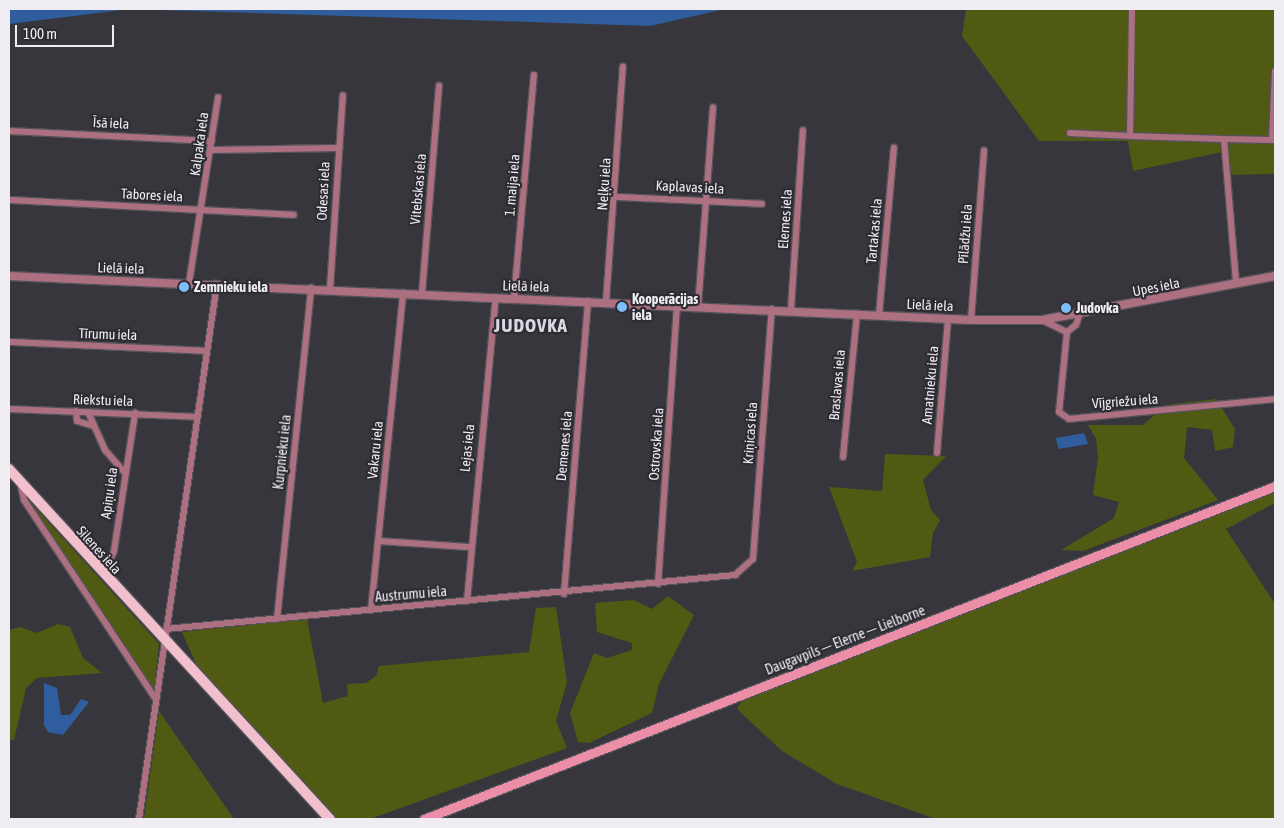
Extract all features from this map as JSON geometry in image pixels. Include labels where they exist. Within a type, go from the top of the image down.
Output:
[{"type":"main road","name":"Silenes iela","points":[[9,469],[103,576],[330,819]]},
{"type":"main road","name":"Daugavpils — Elerne — Lielborne","points":[[424,819],[1275,486]]},
{"type":"street","points":[[1130,136],[1132,9]]},
{"type":"street","name":"Neļķu iela","points":[[606,302],[616,197],[623,67]]},
{"type":"street","points":[[1070,133],[1274,140],[1275,70]]},
{"type":"street","name":"1. maija iela","points":[[514,298],[534,75]]},
{"type":"street","name":"Vitebskas iela","points":[[422,293],[439,86]]},
{"type":"street","name":"Odesas iela","points":[[330,289],[343,94]]},
{"type":"street","name":"Kalpaka iela","points":[[189,283],[218,97]]},
{"type":"street","points":[[698,307],[713,108]]},
{"type":"street","name":"Elernes iela","points":[[791,309],[803,130]]},
{"type":"street","name":"Īsā iela","points":[[9,131],[212,141]]},
{"type":"street","points":[[1224,139],[1236,283]]},
{"type":"street","points":[[211,150],[338,148]]},
{"type":"street","name":"Tartakas iela","points":[[879,316],[894,148]]},
{"type":"street","name":"Pīlādžu iela","points":[[971,320],[984,150]]},
{"type":"street","name":"Kaplavas iela","points":[[616,197],[706,199],[762,204]]},
{"type":"street","name":"Tabores iela","points":[[9,200],[294,215]]},
{"type":"street","name":"Lielā iela","points":[[9,276],[403,292],[698,307],[791,309],[879,316],[971,320],[1042,320]]},
{"type":"street","name":"Upes iela","points":[[1042,320],[1275,276]]},
{"type":"street","points":[[139,819],[155,698],[167,644],[166,629],[217,284]]},
{"type":"street","name":"Kurpnieku iela","points":[[277,619],[311,288]]},
{"type":"street","name":"Vakaru iela","points":[[371,610],[403,292]]},
{"type":"street","name":"Lejas iela","points":[[468,601],[470,547],[496,297]]},
{"type":"street","name":"Demenes iela","points":[[564,594],[588,301]]},
{"type":"street","name":"Ostrovska iela","points":[[658,584],[677,306]]},
{"type":"street","name":"Kriņicas iela","points":[[753,559],[772,309]]},
{"type":"street","points":[[1042,320],[1067,332],[1076,326],[1080,313]]},
{"type":"street","name":"Braslavas iela","points":[[843,457],[857,314]]},
{"type":"street","name":"Amatnieku iela","points":[[937,453],[948,319]]},
{"type":"street","name":"Vījgriežu iela","points":[[1067,332],[1059,412],[1069,419],[1275,399]]},
{"type":"street","name":"Tīrumu iela","points":[[9,342],[206,350]]},
{"type":"street","name":"Riekstu iela","points":[[9,409],[196,417]]},
{"type":"street","points":[[76,411],[77,421],[93,426]]},
{"type":"street","points":[[88,412],[93,426],[124,472]]},
{"type":"street","name":"Apiņu iela","points":[[103,576],[114,551],[124,472],[135,413]]},
{"type":"street","points":[[20,482],[24,500],[155,698]]},
{"type":"street","points":[[378,541],[470,547]]},
{"type":"street","name":"Austrumu iela","points":[[166,629],[564,594],[735,575],[753,559]]},
{"type":"green space","points":[[966,9],[1275,9],[1275,174],[1224,175],[1222,152],[1133,171],[1128,141],[1039,141],[962,36]]},
{"type":"green space","points":[[1216,399],[1235,429],[1233,447],[1215,451],[1212,430],[1187,427],[1184,458],[1218,500],[1083,551],[1061,550],[1114,518],[1119,502],[1093,495],[1098,457],[1096,439],[1088,425],[1143,425],[1166,405]]},
{"type":"green space","points":[[885,454],[946,456],[923,480],[931,510],[940,520],[933,533],[930,557],[852,571],[857,562],[829,487],[882,491]]},
{"type":"green space","points":[[1275,491],[1275,503],[1226,529],[1275,604],[1275,819],[936,819],[837,784],[782,751],[737,709],[742,700]]},
{"type":"green space","points":[[29,501],[159,644],[154,691],[143,677]]},
{"type":"green space","points":[[668,596],[694,615],[659,684],[652,713],[589,743],[578,742],[570,713],[594,653],[607,658],[632,650],[632,643],[597,632],[595,603],[634,600],[652,609]]},
{"type":"green space","points":[[556,607],[567,682],[556,721],[567,748],[370,819],[336,819],[197,666],[182,632],[307,619],[323,703],[348,696],[347,684],[366,683],[376,676],[379,666],[529,652],[536,608]]},
{"type":"green space","points":[[58,624],[70,627],[83,658],[102,673],[37,678],[26,688],[14,740],[9,740],[9,630],[20,627],[37,633]]},
{"type":"green space","points":[[159,711],[234,819],[144,819]]},
{"type":"water","points":[[9,9],[130,9],[9,24]]},
{"type":"water","points":[[130,9],[725,9],[650,26]]},
{"type":"water","points":[[1084,433],[1088,444],[1059,449],[1056,438]]},
{"type":"water","points":[[44,683],[57,688],[61,715],[70,715],[81,699],[89,702],[63,735],[48,732],[44,725]]},
{"type":"place","name":"Zemnieku iela","points":[[184,287]]},
{"type":"place","name":"Kooperācijas iela","points":[[622,307]]},
{"type":"place","name":"Judovka","points":[[1066,308]]},
{"type":"district","name":"JUDOVKA","points":[[531,326]]}]
